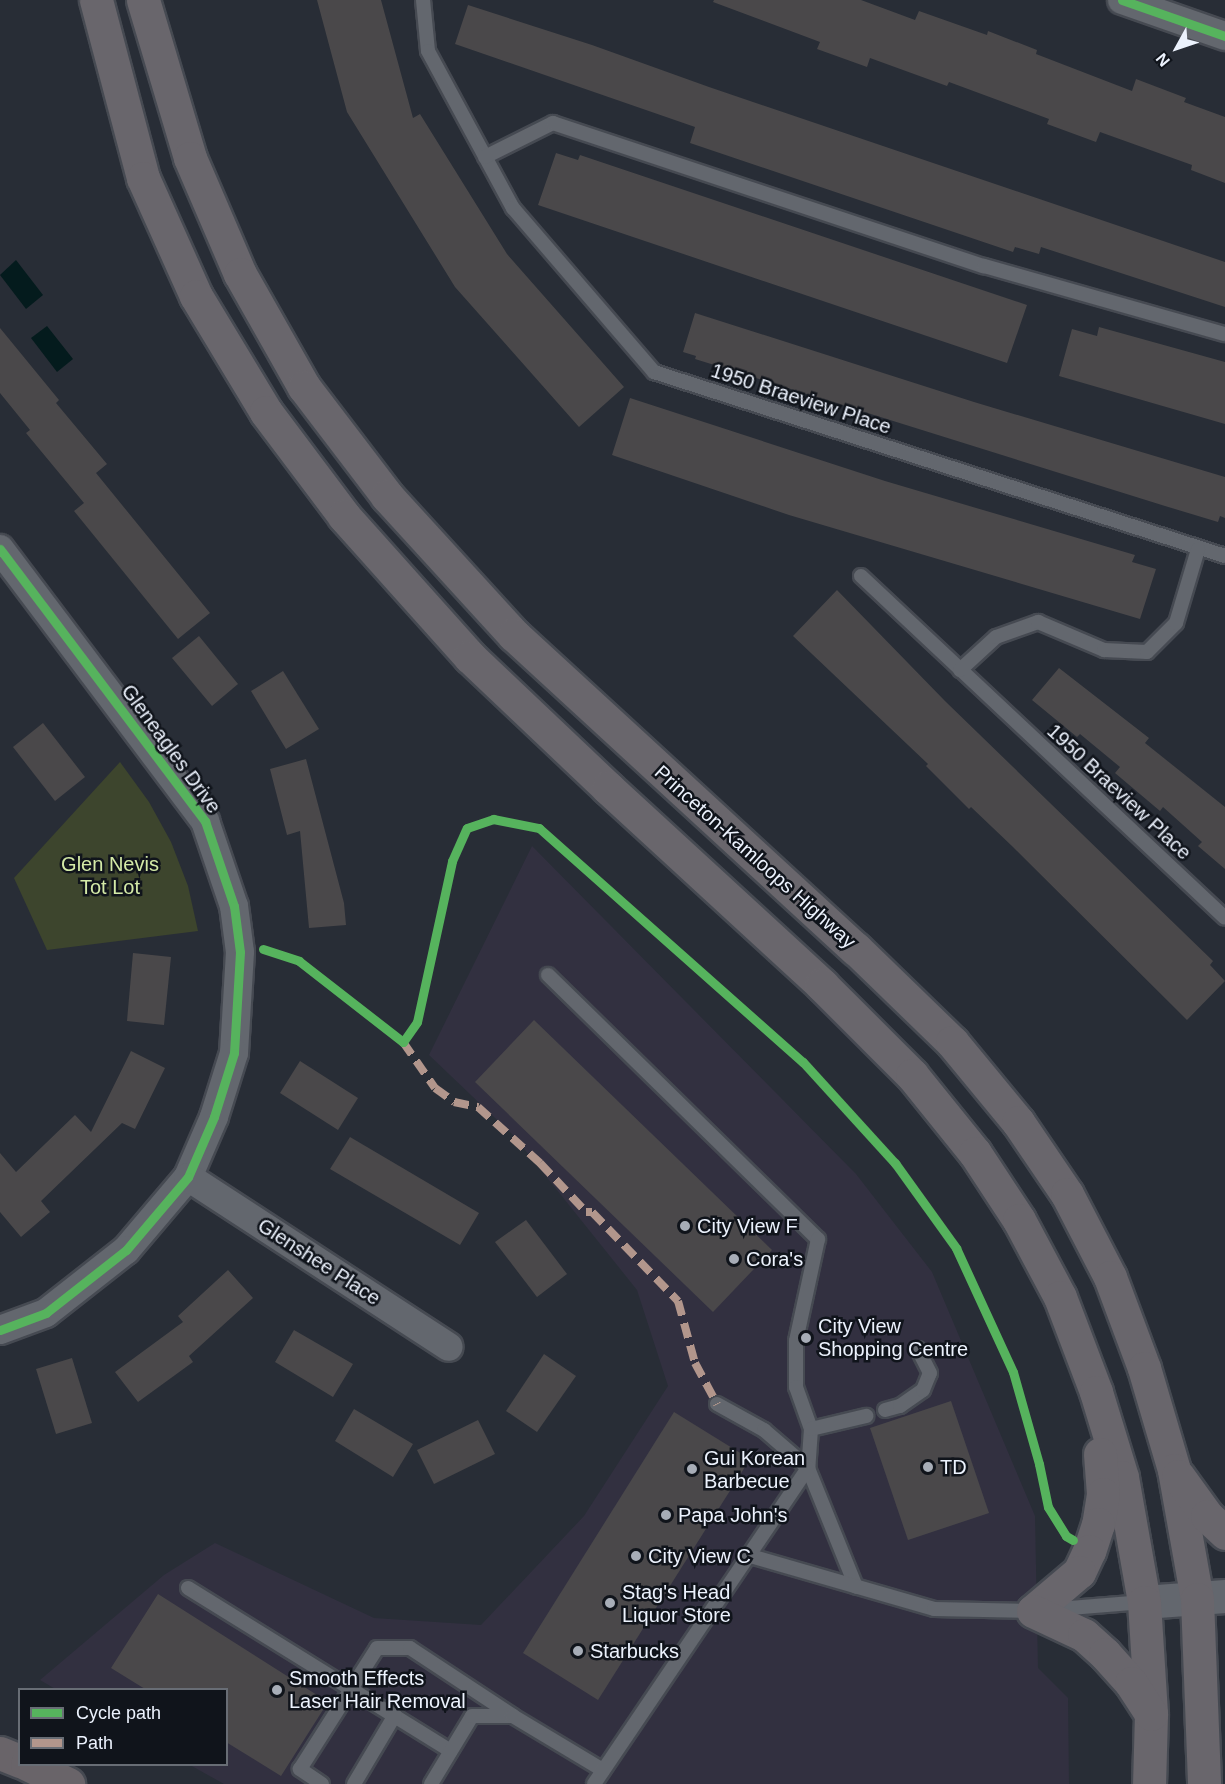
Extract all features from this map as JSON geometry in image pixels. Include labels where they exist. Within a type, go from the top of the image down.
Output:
[{"type":"highway","points":[[0,1753],[18,1760]]},
{"type":"highway","points":[[31,1766],[68,1784]]},
{"type":"main road","points":[[96,0],[143,178],[196,296],[266,412],[344,516],[470,657],[822,985],[912,1075],[975,1153],[1019,1220],[1060,1297],[1096,1392],[1122,1477],[1144,1602],[1151,1714],[1149,1784]]},
{"type":"main road","name":"Princeton-Kamloops Highway","points":[[142,0],[189,159],[240,274],[304,387],[387,496],[514,635],[856,949],[952,1042],[1018,1122],[1067,1194],[1110,1276],[1144,1368],[1211,1597],[1204,1780]]},
{"type":"main road","points":[[1096,1392],[1103,1494],[1098,1524],[1079,1572],[1033,1611],[1084,1635],[1131,1683],[1151,1714]]},
{"type":"main road","points":[[1174,1470],[1208,1516],[1225,1533]]},
{"type":"main road","points":[[1204,1780],[1225,1708]]},
{"type":"street","points":[[1122,0],[1225,36]]},
{"type":"street","name":"Gleneagles Drive","points":[[0,549],[205,821],[234,906],[240,952],[234,1053],[214,1117],[188,1177],[126,1250],[46,1313],[0,1329]]},
{"type":"street","name":"Glenshee Place","points":[[188,1177],[449,1347]]},
{"type":"street","points":[[1144,1602],[1211,1597]]},
{"type":"lane","name":"1950 Braeview Place","points":[[423,0],[428,51],[513,208],[654,372],[1225,556]]},
{"type":"lane","points":[[485,157],[553,123],[984,266],[1225,334]]},
{"type":"lane","points":[[960,670],[996,637],[1038,622],[1104,650],[1147,652],[1176,623],[1198,549]]},
{"type":"lane","name":"1950 Braeview Place","points":[[861,576],[1225,918]]},
{"type":"lane","points":[[548,975],[818,1239],[796,1341],[796,1387],[811,1429],[808,1468],[856,1587]]},
{"type":"lane","points":[[885,1410],[900,1406],[923,1390],[930,1373],[918,1349]]},
{"type":"lane","points":[[717,1404],[764,1430],[808,1468]]},
{"type":"lane","points":[[811,1429],[866,1416]]},
{"type":"lane","points":[[594,1784],[808,1468]]},
{"type":"lane","points":[[747,1555],[934,1609],[1033,1611],[1144,1602]]},
{"type":"lane","points":[[188,1588],[451,1751]]},
{"type":"lane","points":[[322,1784],[300,1769],[377,1648],[410,1648],[513,1716],[603,1770]]},
{"type":"lane","points":[[354,1784],[395,1715]]},
{"type":"lane","points":[[431,1784],[472,1716],[513,1716]]},
{"type":"shaded area","points":[[16,260],[43,295],[26,309],[0,275]]},
{"type":"shaded area","points":[[47,326],[73,359],[57,372],[31,338]]},
{"type":"shaded area","name":"City View Shopping Centre","points":[[532,846],[856,1174],[932,1272],[1035,1516],[1038,1668],[1068,1698],[1069,1784],[224,1784],[192,1766],[228,1766],[228,1688],[54,1688],[40,1680],[164,1575],[215,1543],[374,1618],[481,1625],[584,1516],[668,1386],[637,1290],[513,1135],[429,1055]]},
{"type":"green space","name":"Glen Nevis Tot Lot","points":[[120,762],[149,802],[171,842],[188,886],[198,931],[47,950],[14,878]]},
{"type":"building","points":[[317,0],[381,0],[413,118],[420,114],[507,254],[624,387],[579,427],[455,287],[347,112]]},
{"type":"building","points":[[714,0],[861,0],[915,20],[919,11],[987,35],[988,31],[1037,50],[1036,54],[1132,91],[1136,79],[1186,98],[1184,102],[1225,117],[1225,183],[1191,170],[1192,165],[1100,132],[1096,142],[1047,124],[1049,119],[949,82],[947,86],[870,58],[867,67],[817,49],[820,42],[713,2]]},
{"type":"building","points":[[468,5],[592,45],[1225,262],[1225,307],[1041,247],[1039,254],[1015,247],[1013,252],[690,143],[695,127],[455,44]]},
{"type":"building","points":[[556,153],[578,160],[580,155],[1027,305],[1007,363],[538,205]]},
{"type":"building","points":[[695,313],[974,402],[1225,477],[1225,518],[1220,516],[1218,522],[695,359],[696,356],[683,352]]},
{"type":"building","points":[[1099,327],[1225,362],[1225,424],[1059,376],[1072,329],[1097,336]]},
{"type":"building","points":[[0,328],[59,400],[56,403],[107,464],[96,473],[210,613],[178,639],[74,511],[84,503],[26,433],[30,430],[0,393]]},
{"type":"building","points":[[630,398],[885,481],[1135,555],[1132,562],[1156,569],[1140,619],[789,515],[612,455]]},
{"type":"building","points":[[837,590],[945,701],[1213,961],[1210,965],[1225,981],[1187,1020],[1013,847],[971,807],[969,809],[926,766],[928,764],[793,636]]},
{"type":"building","points":[[199,636],[238,684],[212,706],[172,658]]},
{"type":"building","points":[[1059,668],[1149,738],[1145,743],[1225,807],[1225,869],[1198,846],[1202,842],[1163,807],[1160,811],[1115,773],[1120,767],[1080,734],[1077,737],[1032,700]]},
{"type":"building","points":[[283,671],[319,729],[286,749],[251,691]]},
{"type":"building","points":[[43,723],[85,777],[55,801],[13,747]]},
{"type":"building","points":[[306,759],[344,903],[346,925],[309,928],[300,831],[287,835],[270,769]]},
{"type":"building","points":[[133,953],[171,957],[164,1025],[127,1021]]},
{"type":"building","points":[[534,1020],[772,1250],[713,1312],[475,1082]]},
{"type":"building","points":[[131,1051],[165,1068],[135,1129],[122,1123],[41,1201],[50,1212],[21,1237],[0,1212],[0,1153],[16,1172],[75,1115],[91,1132]]},
{"type":"building","points":[[300,1061],[358,1098],[338,1130],[280,1093]]},
{"type":"building","points":[[350,1137],[479,1213],[460,1245],[330,1169]]},
{"type":"building","points":[[526,1220],[567,1274],[537,1297],[495,1242]]},
{"type":"building","points":[[228,1270],[253,1298],[189,1356],[193,1362],[138,1402],[115,1372],[183,1322],[178,1316]]},
{"type":"building","points":[[294,1330],[353,1364],[333,1397],[275,1362]]},
{"type":"building","points":[[544,1354],[576,1376],[537,1432],[506,1411]]},
{"type":"building","points":[[72,1358],[92,1423],[56,1434],[36,1369]]},
{"type":"building","name":"TD","points":[[951,1401],[989,1513],[908,1540],[870,1428]]},
{"type":"building","points":[[354,1409],[413,1444],[393,1477],[335,1441]]},
{"type":"building","name":"City View C","points":[[674,1412],[750,1459],[598,1700],[523,1653]]},
{"type":"building","points":[[478,1420],[495,1454],[434,1484],[417,1450]]},
{"type":"building","points":[[158,1594],[328,1702],[281,1776],[228,1743],[228,1688],[143,1688],[111,1668]]},
{"type":"marked path","points":[[403,1042],[435,1088],[454,1102],[478,1107],[540,1163],[586,1212],[592,1212],[678,1301],[695,1363],[717,1404]]},
{"type":"cycle path","points":[[1122,0],[1225,36]]},
{"type":"cycle path","points":[[0,549],[205,821],[234,906],[240,952],[234,1053],[214,1117],[188,1177],[126,1250],[46,1313],[0,1330]]},
{"type":"cycle path","points":[[263,949],[299,961],[403,1042],[417,1022],[452,861],[467,828],[493,819],[539,828],[803,1062],[895,1163],[956,1248],[1013,1372],[1039,1464],[1048,1507],[1066,1536],[1073,1540]]},
{"type":"place","name":"City View F","points":[[685,1226]]},
{"type":"place","name":"Cora's","points":[[734,1259]]},
{"type":"place","name":"City View Shopping Centre","points":[[806,1338]]},
{"type":"place","name":"TD","points":[[928,1467]]},
{"type":"place","name":"Gui Korean Barbecue","points":[[692,1469]]},
{"type":"place","name":"Papa John's","points":[[666,1515]]},
{"type":"place","name":"City View C","points":[[636,1556]]},
{"type":"place","name":"Stag's Head Liquor Store","points":[[610,1603]]},
{"type":"place","name":"Starbucks","points":[[578,1651]]},
{"type":"place","name":"Smooth Effects Laser Hair Removal","points":[[277,1690]]}]
